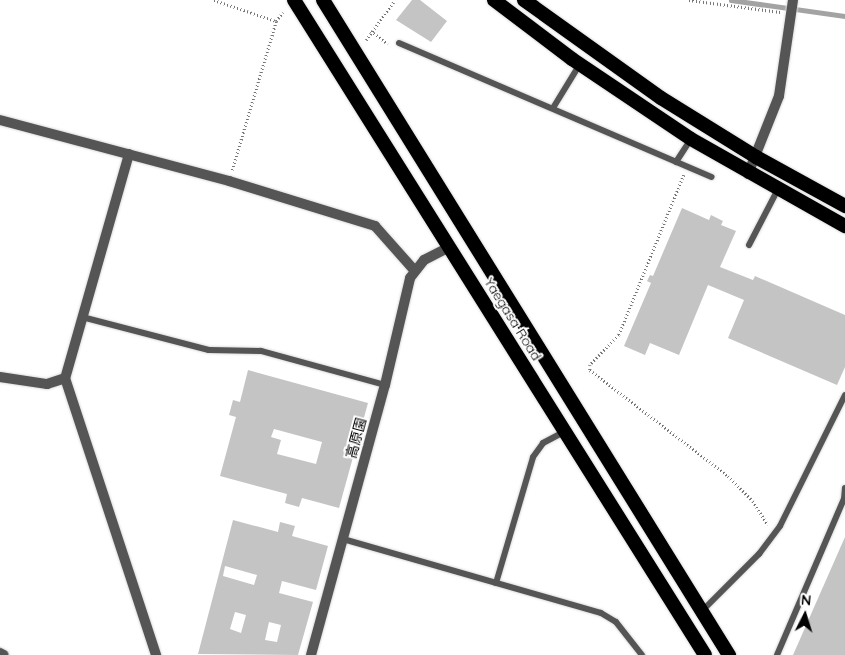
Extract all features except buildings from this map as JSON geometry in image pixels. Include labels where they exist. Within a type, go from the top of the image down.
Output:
[{"type":"highway","name":"Yaegasa Road","points":[[294,0],[705,655]]},
{"type":"highway","name":"Yaegasa Road","points":[[323,0],[729,655]]},
{"type":"highway","points":[[494,0],[580,64],[691,139],[777,191],[845,226]]},
{"type":"highway","points":[[524,0],[661,98],[756,157],[845,206]]},
{"type":"street","points":[[748,174],[779,96],[793,0]]},
{"type":"street","points":[[0,120],[229,182],[375,226],[414,270],[424,260],[450,247]]},
{"type":"street","points":[[129,154],[66,378],[156,655]]},
{"type":"street","name":"高原園","points":[[310,655],[385,385],[414,270]]},
{"type":"street","points":[[0,377],[48,384],[66,378]]},
{"type":"street","points":[[0,653],[4,655]]},
{"type":"lane","points":[[399,43],[712,177]]},
{"type":"lane","points":[[553,108],[580,64]]},
{"type":"lane","points":[[676,162],[691,139]]},
{"type":"lane","points":[[749,245],[777,191]]},
{"type":"lane","points":[[82,317],[209,350],[261,351],[385,385]]},
{"type":"lane","points":[[701,612],[759,554],[774,534],[845,395]]},
{"type":"lane","points":[[496,583],[533,457],[544,443],[566,432]]},
{"type":"lane","points":[[777,655],[844,499],[845,488]]},
{"type":"lane","points":[[343,539],[601,613],[616,622],[642,655]]},
{"type":"path","points":[[214,0],[276,20]]},
{"type":"path","points":[[366,40],[395,0]]},
{"type":"path","points":[[689,0],[791,14]]},
{"type":"path","points":[[229,182],[276,20],[283,12]]},
{"type":"path","points":[[371,31],[391,46]]},
{"type":"path","points":[[687,167],[619,335],[590,365],[590,370],[728,476],[753,501],[774,534]]},
{"type":"waterway","points":[[731,0],[845,16]]}]
